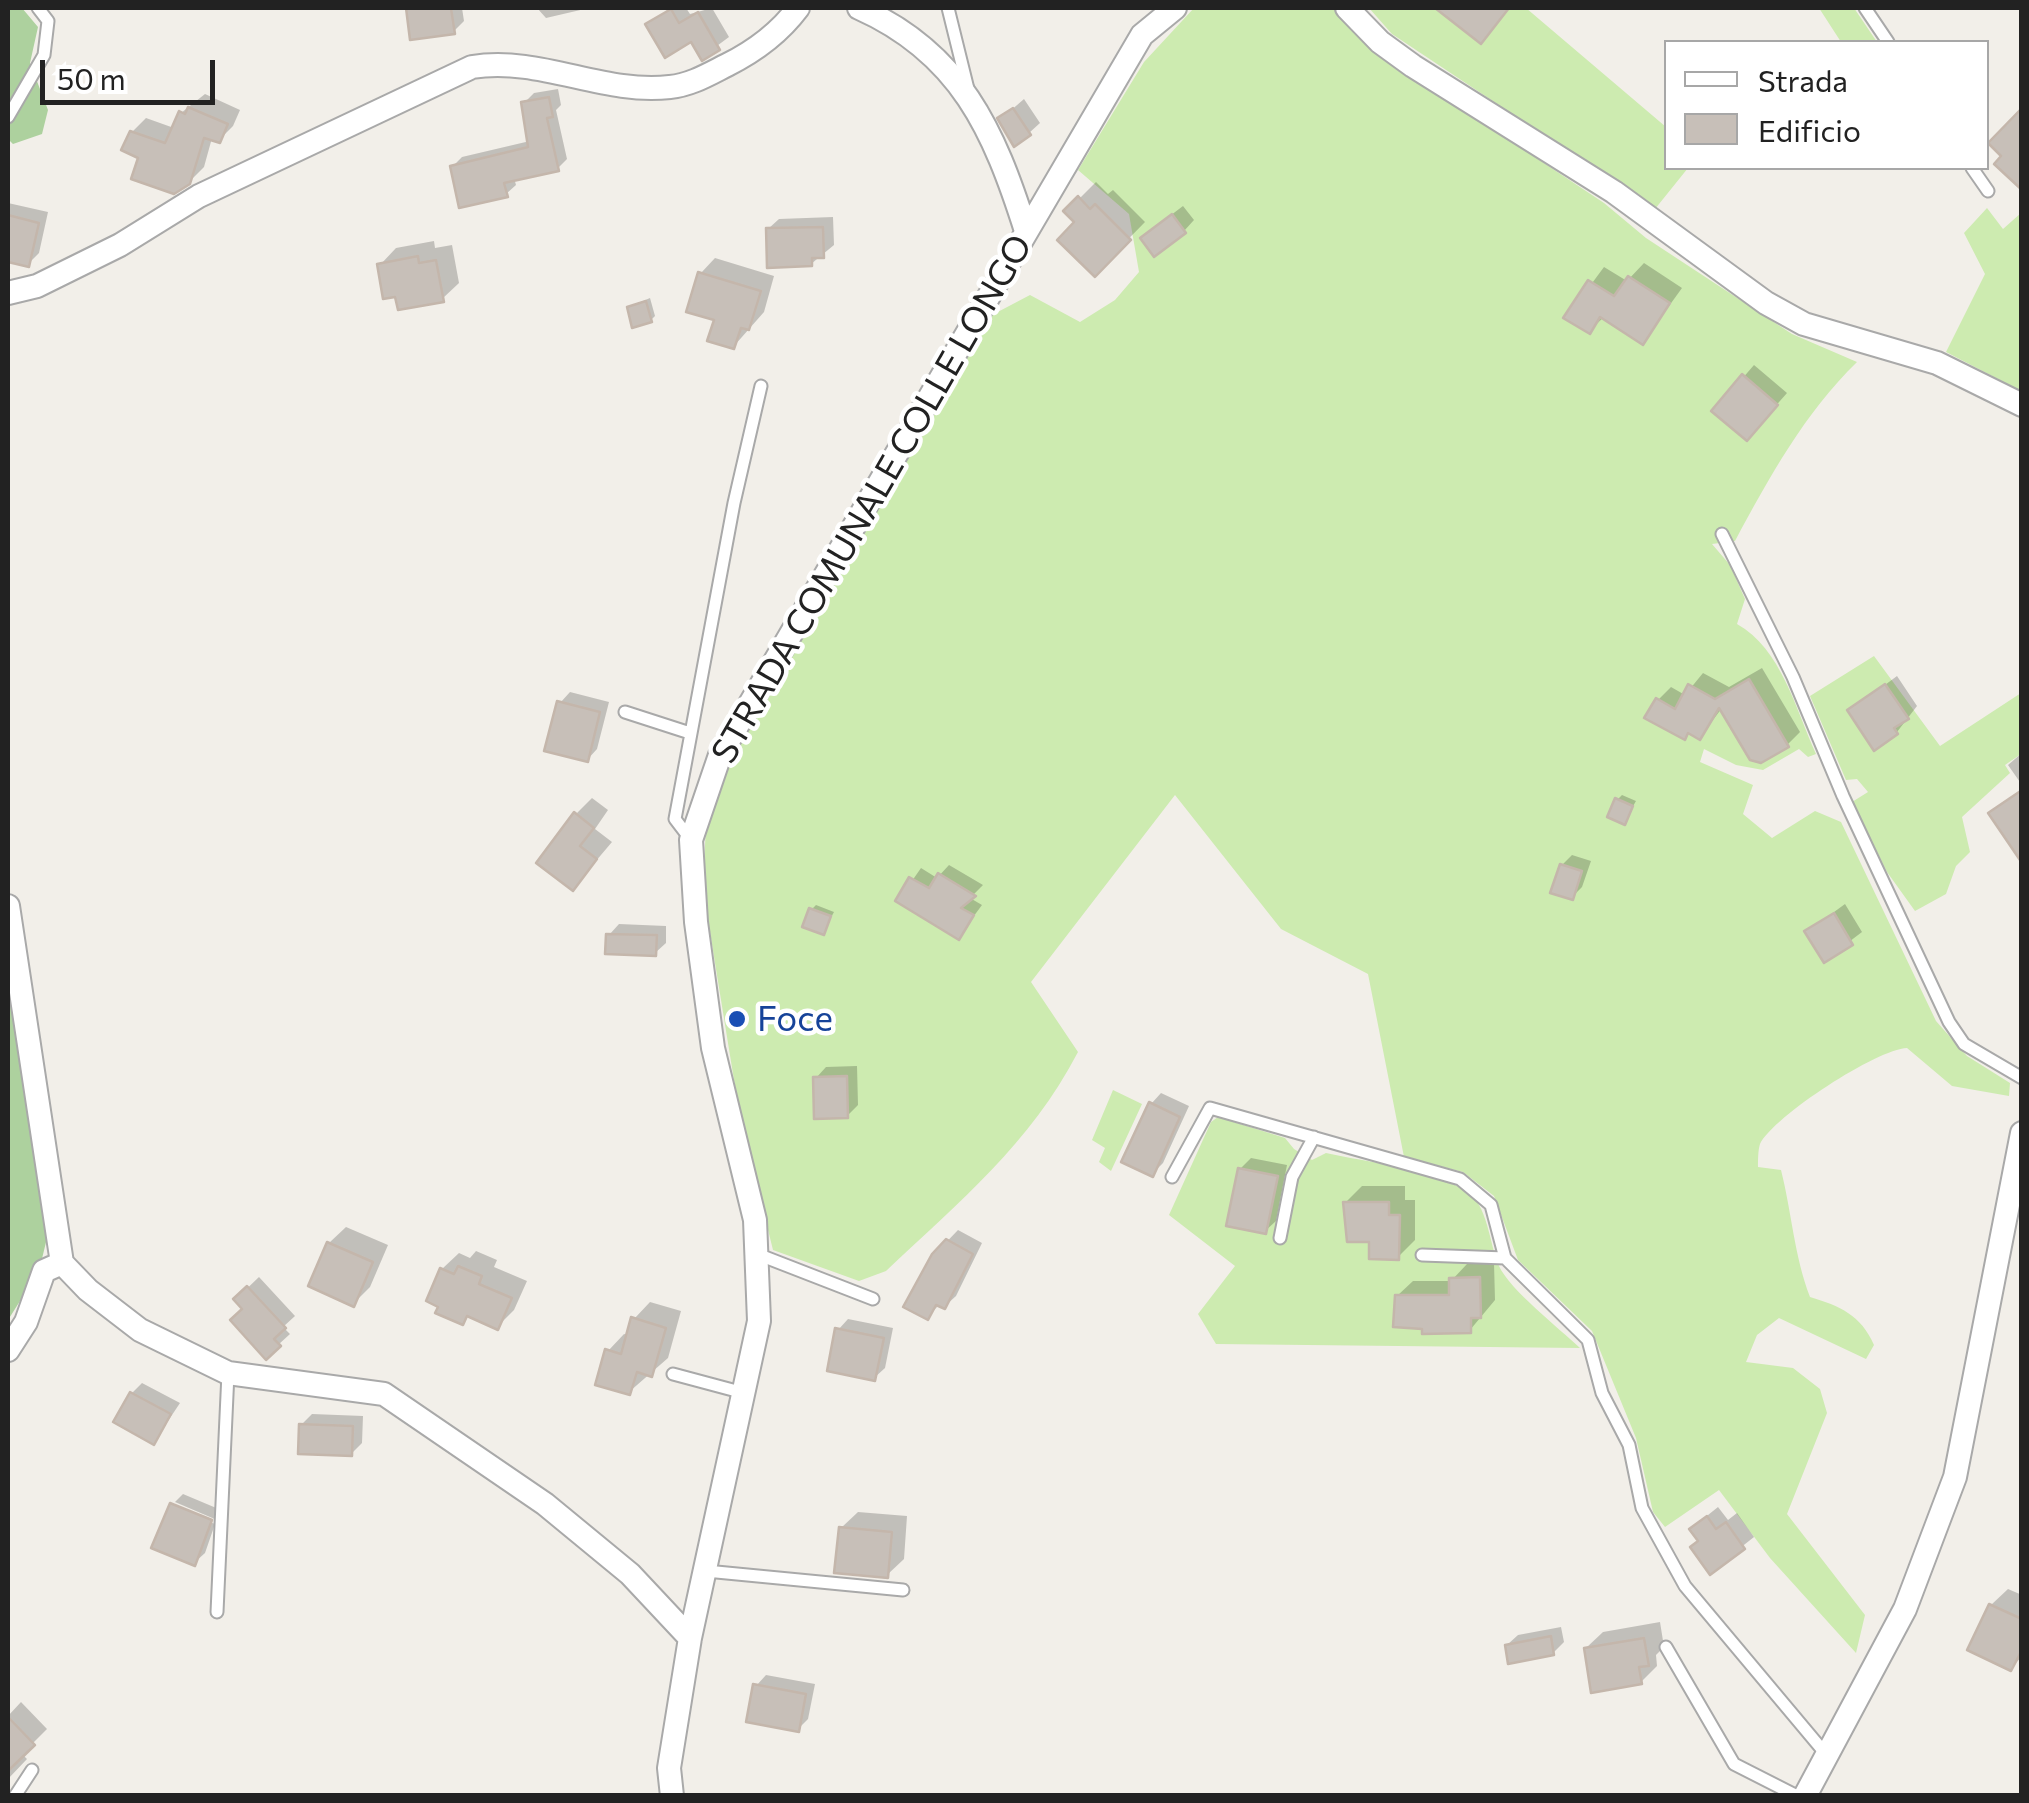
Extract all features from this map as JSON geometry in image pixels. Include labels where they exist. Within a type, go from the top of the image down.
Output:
[{"type":"street","points":[[8,293],[37,286],[120,245],[199,196],[472,67],[505,62],[642,88],[672,87],[699,80],[745,56],[784,26],[798,8]]},
{"type":"street","points":[[859,8],[896,24],[934,54],[969,98],[984,122],[1026,232]]},
{"type":"street","name":"STRADA COMUNALE COLLE LONGO","points":[[672,1796],[669,1768],[690,1638],[759,1321],[755,1220],[713,1048],[690,840],[720,755],[1142,35],[1175,8]]},
{"type":"street","points":[[1347,8],[1413,66],[1614,192],[1766,303],[1804,324],[1937,363],[2022,405]]},
{"type":"street","points":[[8,906],[62,1263],[88,1290],[140,1330],[228,1373],[384,1394],[545,1504],[630,1574],[690,1638]]},
{"type":"street","points":[[1805,1796],[1824,1753],[1904,1610],[1955,1477],[2022,1132]]},
{"type":"street","points":[[8,1350],[26,1322],[44,1272],[62,1263]]},
{"type":"lane","points":[[38,8],[48,21]]},
{"type":"lane","points":[[8,116],[44,55],[48,21],[54,8]]},
{"type":"lane","points":[[948,8],[970,86],[969,98]]},
{"type":"lane","points":[[1865,8],[1887,40]]},
{"type":"lane","points":[[1973,170],[1988,191]]},
{"type":"lane","points":[[690,840],[675,819],[762,386]]},
{"type":"lane","points":[[1722,534],[1792,677],[1842,796],[1949,1022],[1964,1044],[2022,1078]]},
{"type":"lane","points":[[624,712],[690,733]]},
{"type":"lane","points":[[1172,1177],[1210,1108],[1460,1179],[1490,1205],[1505,1258],[1588,1340],[1602,1392],[1629,1445],[1642,1508],[1685,1586],[1824,1753]]},
{"type":"lane","points":[[1280,1238],[1292,1177],[1314,1137]]},
{"type":"lane","points":[[757,1254],[873,1300]]},
{"type":"lane","points":[[1422,1255],[1505,1258]]},
{"type":"lane","points":[[217,1612],[228,1373]]},
{"type":"lane","points":[[673,1374],[744,1393]]},
{"type":"lane","points":[[706,1571],[903,1590]]},
{"type":"lane","points":[[1666,1647],[1734,1764],[1797,1796]]},
{"type":"lane","points":[[14,1796],[32,1770]]},
{"type":"green space","points":[[8,8],[22,8],[38,27],[30,63],[48,110],[42,134],[13,144],[8,139]]},
{"type":"green space","points":[[1194,8],[1335,8],[1380,54],[1604,203],[1646,238],[1792,334],[1857,362],[1804,424],[1735,541],[1712,544],[1730,565],[1745,599],[1737,624],[1765,648],[1776,664],[1816,754],[1808,757],[1799,749],[1763,770],[1736,765],[1704,749],[1700,762],[1753,785],[1743,814],[1772,838],[1815,811],[1841,822],[1936,1021],[1967,1056],[2010,1083],[2009,1096],[1952,1086],[1907,1048],[1893,1051],[1851,1071],[1805,1102],[1760,1144],[1758,1167],[1781,1170],[1810,1297],[1848,1313],[1863,1326],[1874,1345],[1866,1359],[1779,1318],[1757,1335],[1746,1362],[1793,1368],[1820,1389],[1827,1413],[1787,1514],[1865,1615],[1856,1653],[1770,1558],[1719,1490],[1665,1527],[1653,1512],[1636,1438],[1592,1331],[1518,1260],[1494,1196],[1463,1172],[1404,1157],[1368,974],[1281,929],[1175,795],[1031,982],[1078,1052],[1016,1143],[886,1271],[859,1281],[773,1250],[740,1117],[703,889],[706,824],[727,762],[992,315],[1030,295],[1080,322],[1115,300],[1139,272],[1129,214],[1078,170],[1144,62]]},
{"type":"green space","points":[[1369,8],[1526,8],[1664,125],[1664,170],[1686,170],[1655,209],[1392,34]]},
{"type":"green space","points":[[1819,8],[1854,8],[1876,40],[1840,40]]},
{"type":"green space","points":[[1987,208],[2003,229],[2021,213],[2021,391],[1946,352],[1985,274],[1964,233]]},
{"type":"green space","points":[[1874,656],[1940,746],[2021,693],[2021,754],[2005,765],[2010,773],[1962,817],[1970,852],[1956,866],[1946,894],[1915,911],[1887,872],[1852,802],[1868,792],[1857,779],[1846,780],[1810,696]]},
{"type":"green space","points":[[8,970],[48,1234],[39,1271],[8,1320]]},
{"type":"green space","points":[[1113,1090],[1142,1104],[1111,1171],[1099,1162],[1105,1148],[1092,1140]]},
{"type":"green space","points":[[1218,1117],[1285,1138],[1312,1160],[1326,1153],[1398,1167],[1434,1176],[1466,1191],[1479,1205],[1505,1276],[1580,1348],[1216,1344],[1198,1314],[1235,1266],[1169,1215],[1211,1122]]},
{"type":"building","points":[[406,8],[451,8],[455,34],[410,40]]},
{"type":"building","points":[[1435,8],[1509,8],[1481,44]]},
{"type":"building","points":[[671,9],[679,23],[698,12],[720,50],[702,61],[691,42],[665,58],[645,24]]},
{"type":"building","points":[[549,97],[553,117],[547,118],[559,171],[504,183],[508,197],[459,208],[450,166],[528,147],[521,102]]},
{"type":"building","points":[[188,107],[228,124],[220,143],[204,138],[190,184],[174,194],[131,179],[138,158],[121,150],[130,131],[165,143],[179,111],[185,114]]},
{"type":"building","points":[[1013,108],[1031,135],[1014,147],[997,118]]},
{"type":"building","points":[[2022,108],[2022,190],[1994,164],[2001,156],[1989,142]]},
{"type":"building","points":[[1078,196],[1090,209],[1095,204],[1131,240],[1095,277],[1057,240],[1074,222],[1063,211]]},
{"type":"building","points":[[1172,214],[1186,233],[1154,257],[1140,238]]},
{"type":"building","points":[[8,215],[39,223],[29,267],[8,262]]},
{"type":"building","points":[[823,227],[824,258],[812,258],[812,266],[767,268],[766,228]]},
{"type":"building","points":[[418,256],[419,263],[436,260],[444,302],[398,310],[395,297],[383,299],[377,264]]},
{"type":"building","points":[[698,272],[761,291],[749,330],[741,328],[734,349],[707,341],[714,320],[686,312]]},
{"type":"building","points":[[1628,276],[1670,303],[1643,345],[1600,317],[1590,334],[1563,318],[1588,280],[1614,296]]},
{"type":"building","points":[[646,301],[652,322],[632,328],[627,307]]},
{"type":"building","points":[[1742,374],[1778,405],[1747,441],[1711,411]]},
{"type":"building","points":[[1749,679],[1789,747],[1761,763],[1750,760],[1719,708],[1700,740],[1688,733],[1685,740],[1644,718],[1656,698],[1675,709],[1688,684],[1715,699]]},
{"type":"building","points":[[1885,684],[1909,719],[1894,728],[1898,734],[1874,751],[1847,710]]},
{"type":"building","points":[[557,701],[600,712],[588,762],[544,751]]},
{"type":"building","points":[[2022,790],[2022,863],[1988,813]]},
{"type":"building","points":[[1615,798],[1633,806],[1625,825],[1607,817]]},
{"type":"building","points":[[574,812],[594,828],[580,846],[597,859],[573,891],[536,863]]},
{"type":"building","points":[[1560,864],[1582,871],[1573,900],[1550,893]]},
{"type":"building","points":[[938,873],[976,896],[961,908],[974,915],[959,940],[895,901],[909,877],[929,888]]},
{"type":"building","points":[[809,908],[831,916],[824,935],[802,927]]},
{"type":"building","points":[[1834,913],[1853,945],[1824,963],[1804,931]]},
{"type":"building","points":[[606,934],[657,935],[656,956],[605,954]]},
{"type":"building","points":[[847,1076],[848,1118],[814,1119],[813,1077]]},
{"type":"building","points":[[1149,1102],[1180,1117],[1153,1177],[1121,1162]]},
{"type":"building","points":[[1238,1168],[1278,1176],[1266,1234],[1226,1226]]},
{"type":"building","points":[[1343,1202],[1389,1202],[1389,1215],[1400,1215],[1399,1260],[1369,1259],[1369,1242],[1347,1242]]},
{"type":"building","points":[[946,1239],[973,1254],[945,1309],[936,1305],[928,1320],[903,1307],[932,1254]]},
{"type":"building","points":[[327,1242],[373,1262],[354,1307],[308,1286]]},
{"type":"building","points":[[458,1266],[482,1276],[479,1284],[512,1298],[498,1330],[467,1316],[463,1325],[435,1313],[438,1307],[426,1301],[440,1268],[454,1274]]},
{"type":"building","points":[[1480,1277],[1481,1318],[1471,1318],[1471,1333],[1422,1334],[1422,1329],[1393,1327],[1395,1295],[1449,1295],[1449,1278]]},
{"type":"building","points":[[247,1286],[286,1328],[274,1339],[281,1346],[266,1360],[230,1320],[242,1309],[233,1299]]},
{"type":"building","points":[[631,1317],[666,1328],[652,1377],[637,1372],[630,1395],[595,1385],[605,1349],[621,1354]]},
{"type":"building","points":[[835,1328],[884,1338],[875,1381],[827,1371]]},
{"type":"building","points":[[130,1392],[171,1414],[154,1445],[113,1422]]},
{"type":"building","points":[[299,1424],[353,1426],[352,1456],[298,1454]]},
{"type":"building","points":[[170,1503],[212,1520],[195,1566],[151,1548]]},
{"type":"building","points":[[1707,1516],[1716,1529],[1726,1522],[1745,1549],[1710,1575],[1690,1547],[1698,1541],[1689,1529]]},
{"type":"building","points":[[839,1527],[892,1532],[888,1578],[834,1573]]},
{"type":"building","points":[[1989,1604],[2022,1619],[2022,1650],[2011,1671],[1967,1650]]},
{"type":"building","points":[[1551,1636],[1554,1655],[1508,1664],[1505,1645]]},
{"type":"building","points":[[1644,1638],[1649,1666],[1639,1667],[1642,1684],[1591,1693],[1584,1648]]},
{"type":"building","points":[[753,1684],[806,1694],[799,1732],[746,1722]]},
{"type":"building","points":[[8,1717],[35,1745],[8,1771]]},
{"type":"place","name":"Foce","points":[[737,1019]]}]
